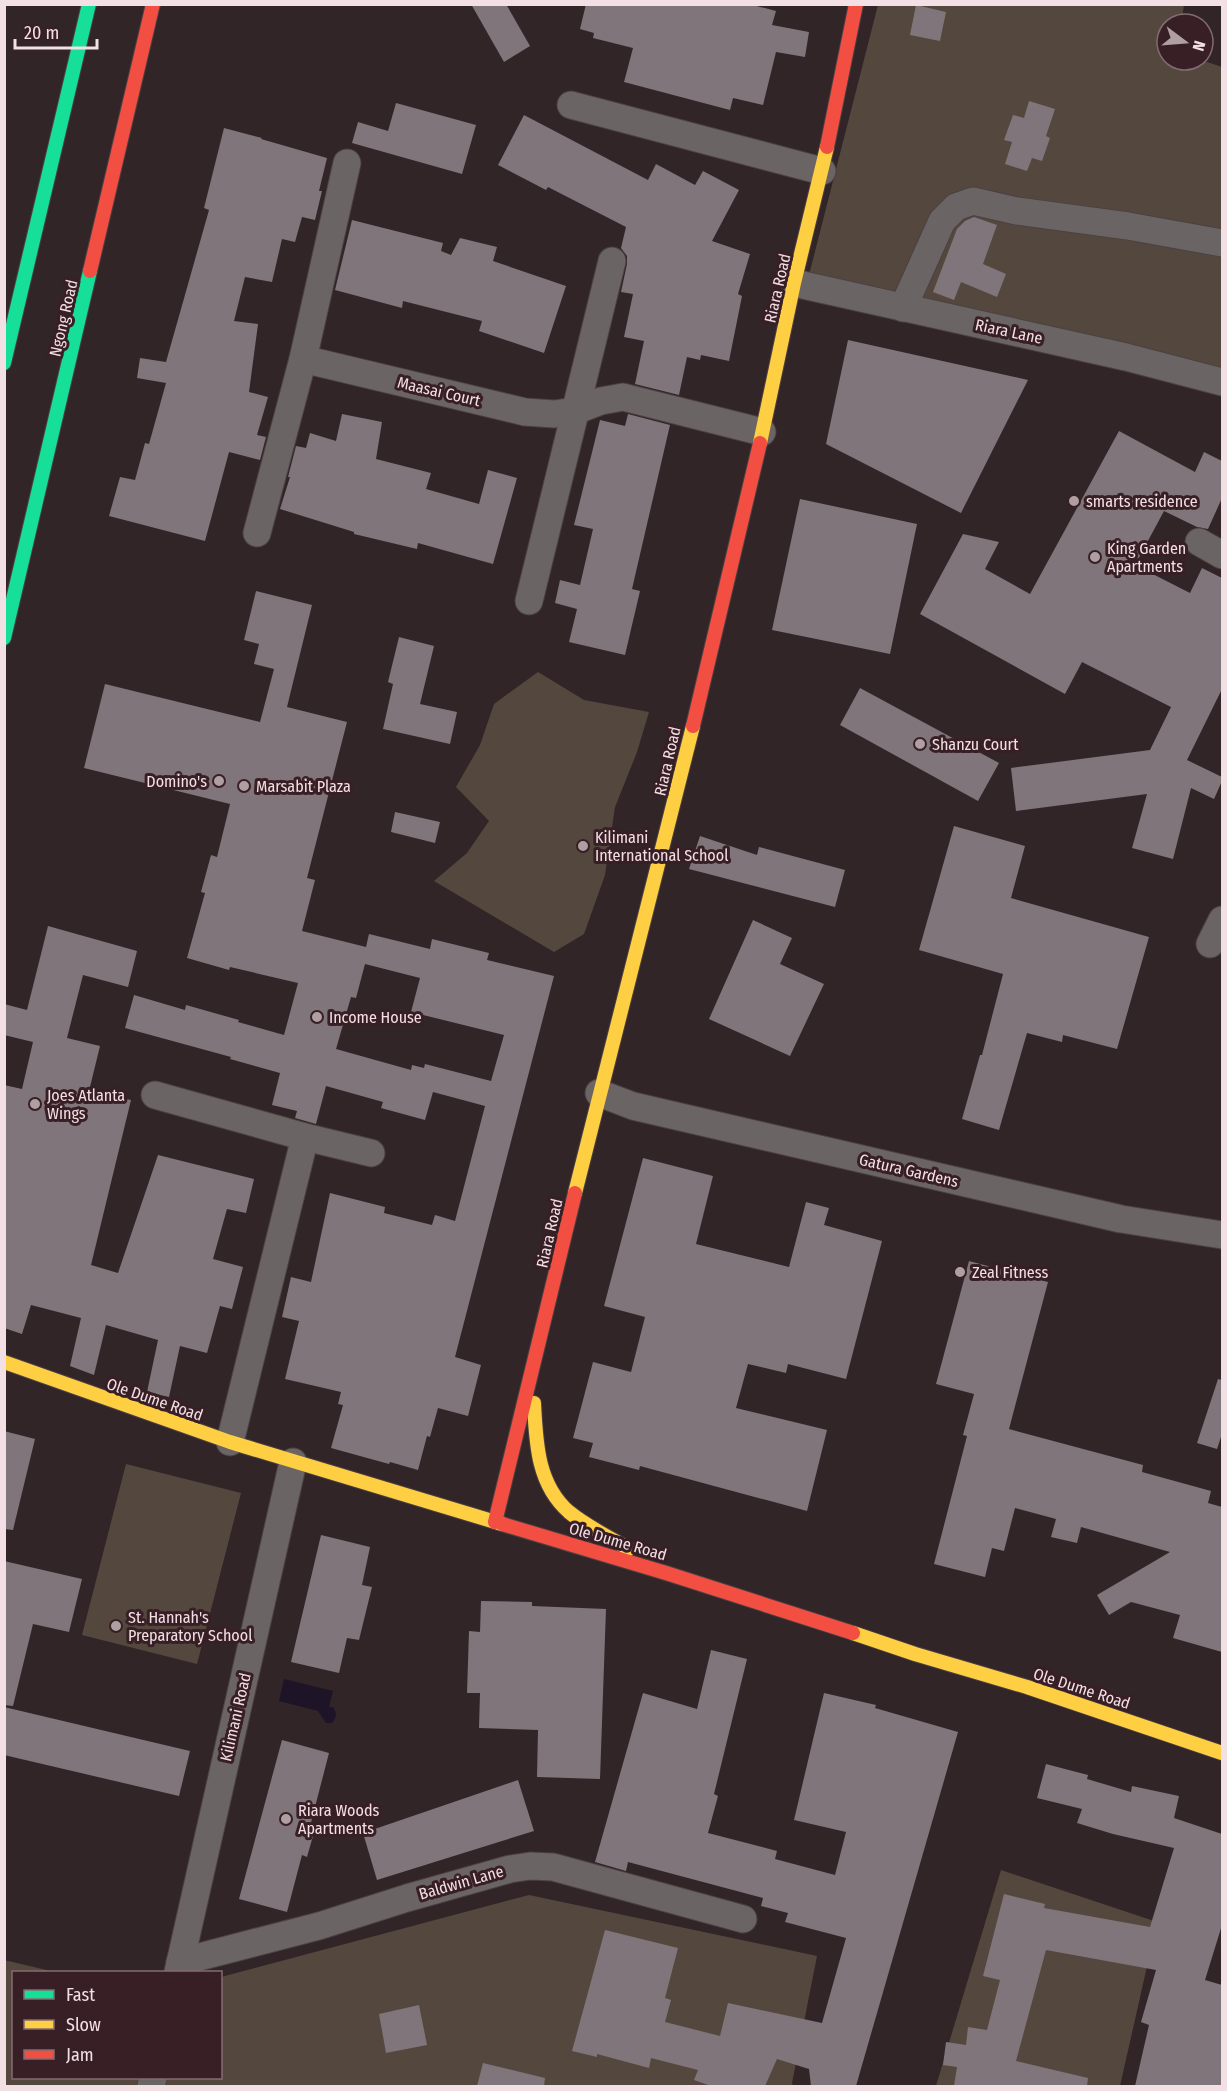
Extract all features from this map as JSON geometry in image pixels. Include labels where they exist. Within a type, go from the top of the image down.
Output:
[{"type":"street","points":[[4,363],[89,4]]},
{"type":"street","name":"Ngong Road","points":[[4,638],[153,4]]},
{"type":"street","name":"Riara Road","points":[[495,1522],[599,1094],[685,761],[762,432],[794,283],[822,171],[856,4]]},
{"type":"street","points":[[571,105],[822,171]]},
{"type":"street","points":[[257,533],[303,359],[348,163]]},
{"type":"street","points":[[903,308],[942,221],[956,207],[973,201],[1017,211],[1128,226],[1222,243]]},
{"type":"street","points":[[529,601],[612,261]]},
{"type":"street","name":"Riara Lane","points":[[794,283],[1126,357],[1222,382]]},
{"type":"street","name":"Maasai Court","points":[[303,359],[525,412],[554,414],[575,411],[601,401],[623,397],[762,432]]},
{"type":"street","points":[[1209,944],[1222,920]]},
{"type":"street","name":"Gatura Gardens","points":[[599,1094],[633,1106],[1121,1219],[1222,1235]]},
{"type":"street","points":[[155,1095],[371,1153]]},
{"type":"street","points":[[230,1442],[305,1137]]},
{"type":"street","name":"Ole Dume Road","points":[[4,1362],[230,1442],[791,1612],[915,1654],[1036,1690],[1222,1753]]},
{"type":"street","points":[[532,1374],[536,1447],[546,1481],[561,1503],[602,1533],[666,1573]]},
{"type":"street","name":"Kilimani Road","points":[[179,1967],[293,1462]]},
{"type":"street","name":"Baldwin Lane","points":[[179,1967],[407,1898],[510,1869],[530,1866],[553,1867],[743,1919]]},
{"type":"shaded area","points":[[878,5],[1184,5],[1183,12],[1155,12],[1155,72],[1215,72],[1215,65],[1222,67],[1222,371],[809,275]]},
{"type":"shaded area","points":[[538,672],[584,700],[649,712],[637,752],[615,807],[605,875],[584,934],[554,952],[434,881],[467,853],[489,821],[456,787],[480,745],[494,704]]},
{"type":"shaded area","points":[[126,1464],[241,1493],[197,1664],[82,1635]]},
{"type":"shaded area","points":[[284,1679],[333,1691],[329,1707],[333,1707],[336,1715],[332,1723],[326,1723],[318,1711],[279,1701]]},
{"type":"shaded area","points":[[1001,1870],[1157,1922],[1120,2086],[936,2086]]},
{"type":"shaded area","points":[[529,1895],[817,1956],[793,2086],[5,2086],[4,1960],[51,1971],[12,1971],[12,2079],[222,2079],[222,1977]]},
{"type":"building","points":[[471,4],[506,4],[530,46],[504,62]]},
{"type":"building","points":[[586,4],[749,4],[776,11],[772,25],[809,32],[805,57],[776,52],[763,105],[733,98],[730,110],[624,82],[633,48],[593,38],[594,33],[580,29]]},
{"type":"building","points":[[916,5],[946,12],[940,41],[910,35]]},
{"type":"building","points":[[1029,101],[1055,109],[1046,136],[1050,138],[1042,161],[1032,158],[1027,171],[1005,164],[1012,142],[1004,140],[1013,115],[1024,118]]},
{"type":"building","points":[[396,103],[476,125],[462,174],[352,143],[358,122],[388,131]]},
{"type":"building","points":[[524,115],[648,180],[656,164],[695,185],[703,171],[739,190],[712,241],[750,254],[738,294],[742,296],[729,361],[701,355],[700,360],[687,357],[679,395],[635,384],[644,341],[624,337],[633,294],[621,292],[627,264],[627,256],[621,248],[626,227],[548,187],[546,190],[498,165]]},
{"type":"building","points":[[224,128],[327,158],[315,220],[302,217],[295,242],[282,239],[272,282],[245,277],[234,321],[258,324],[249,392],[268,397],[257,435],[266,437],[260,460],[229,452],[205,541],[109,516],[120,477],[135,480],[145,443],[149,444],[166,383],[137,378],[140,358],[166,362],[209,210],[204,208]]},
{"type":"building","points":[[974,217],[997,225],[983,264],[1006,274],[997,297],[961,282],[954,300],[933,292],[957,229],[965,221]]},
{"type":"building","points":[[352,220],[443,243],[441,251],[451,255],[460,238],[497,247],[493,261],[566,286],[544,353],[479,331],[482,321],[403,301],[402,308],[335,290]]},
{"type":"building","points":[[848,340],[1028,380],[961,513],[826,444]]},
{"type":"building","points":[[342,414],[382,422],[376,459],[431,473],[426,489],[479,504],[488,470],[517,478],[493,564],[418,543],[417,549],[354,534],[354,532],[280,509],[290,477],[288,477],[296,446],[306,448],[310,433],[336,441]]},
{"type":"building","points":[[628,414],[670,425],[632,589],[640,591],[625,655],[569,642],[577,609],[555,603],[560,580],[580,585],[593,529],[574,525],[600,420],[625,426]]},
{"type":"building","points":[[1119,431],[1195,472],[1204,452],[1222,461],[1222,498],[1208,529],[1197,527],[1164,511],[1135,565],[1190,593],[1202,568],[1222,578],[1222,689],[1187,760],[1222,777],[1222,781],[1214,799],[1191,788],[1173,859],[1132,848],[1147,794],[1016,811],[1011,768],[1150,750],[1171,707],[1082,662],[1065,694],[920,614],[963,534],[999,542],[985,569],[1030,594]]},
{"type":"building","points":[[800,499],[917,524],[890,654],[772,630]]},
{"type":"building","points":[[256,591],[312,605],[287,707],[347,722],[307,878],[315,880],[302,931],[366,947],[369,934],[430,949],[432,939],[489,953],[487,960],[554,976],[455,1357],[481,1365],[468,1416],[438,1408],[430,1437],[427,1436],[418,1470],[331,1448],[343,1405],[338,1404],[341,1392],[285,1379],[299,1321],[282,1317],[291,1277],[311,1282],[330,1193],[385,1207],[384,1213],[432,1225],[435,1215],[455,1221],[485,1106],[433,1092],[425,1120],[381,1108],[383,1102],[326,1086],[316,1124],[295,1118],[297,1111],[272,1105],[280,1073],[125,1028],[134,995],[185,1010],[186,1005],[284,1035],[298,983],[230,967],[229,970],[187,958],[205,893],[201,892],[211,855],[217,857],[230,804],[84,768],[105,684],[260,722],[274,669],[254,664],[259,644],[244,640]],"holes":[[[365,964],[420,978],[411,1012],[504,1035],[491,1081],[425,1064],[424,1068],[412,1065],[411,1070],[336,1049],[351,997],[356,998]]]},
{"type":"building","points":[[399,637],[434,646],[420,704],[457,712],[450,744],[383,729],[393,684],[388,682]]},
{"type":"building","name":"Shanzu Court","points":[[860,688],[999,763],[978,801],[840,725]]},
{"type":"building","points":[[395,812],[440,822],[435,843],[391,832]]},
{"type":"building","points":[[954,826],[1025,846],[1011,898],[1149,937],[1117,1049],[1063,1035],[1062,1042],[1027,1033],[999,1130],[962,1119],[980,1055],[982,1055],[1003,974],[919,950]]},
{"type":"building","points":[[700,836],[757,855],[759,847],[845,870],[835,907],[689,869]]},
{"type":"building","points":[[753,920],[792,938],[780,964],[824,984],[790,1056],[709,1019]]},
{"type":"building","points":[[48,926],[137,951],[128,987],[83,975],[67,1038],[100,1046],[89,1091],[131,1100],[91,1265],[118,1273],[158,1155],[254,1179],[246,1213],[227,1209],[213,1259],[243,1267],[232,1309],[220,1306],[207,1353],[180,1346],[169,1397],[147,1392],[158,1340],[106,1325],[94,1375],[70,1366],[81,1318],[31,1305],[22,1334],[4,1328],[4,1085],[22,1089],[33,1042],[4,1035],[4,1004],[27,1010]]},
{"type":"building","points":[[643,1158],[713,1176],[696,1244],[789,1267],[806,1202],[829,1208],[824,1225],[882,1241],[846,1379],[788,1364],[786,1373],[748,1364],[736,1408],[827,1430],[807,1511],[640,1466],[639,1470],[589,1457],[593,1443],[573,1438],[593,1362],[631,1372],[645,1317],[604,1306]]},
{"type":"building","points":[[969,1261],[1048,1282],[1009,1429],[1143,1465],[1142,1472],[1211,1491],[1208,1503],[1222,1507],[1222,1652],[1173,1638],[1180,1615],[1131,1602],[1109,1615],[1097,1595],[1170,1552],[1081,1527],[1077,1543],[1051,1537],[1056,1519],[1015,1508],[1004,1551],[992,1548],[985,1577],[934,1564],[967,1436],[963,1435],[974,1394],[936,1384]]},
{"type":"building","points":[[1218,1379],[1222,1380],[1222,1434],[1217,1449],[1197,1443]]},
{"type":"building","points":[[4,1431],[35,1439],[13,1530],[4,1529]]},
{"type":"building","points":[[321,1535],[370,1547],[362,1585],[372,1587],[359,1640],[347,1638],[339,1673],[291,1662]]},
{"type":"building","points":[[4,1561],[82,1579],[69,1632],[33,1624],[13,1706],[4,1705]]},
{"type":"building","points":[[481,1601],[532,1602],[532,1606],[606,1609],[600,1779],[537,1777],[538,1730],[479,1728],[480,1693],[467,1693],[469,1631],[480,1632]]},
{"type":"building","points":[[711,1650],[747,1659],[714,1794],[718,1796],[708,1833],[777,1851],[775,1859],[835,1875],[846,1832],[794,1820],[824,1693],[876,1705],[875,1708],[958,1732],[856,2086],[811,2086],[809,2069],[777,2059],[765,2086],[711,2086],[694,2080],[698,2070],[651,2058],[649,2068],[597,2054],[597,2057],[572,2051],[605,1930],[678,1948],[665,1998],[671,2000],[665,2022],[720,2036],[728,2003],[822,2023],[846,1938],[785,1922],[788,1913],[761,1906],[763,1898],[628,1862],[626,1871],[595,1862],[643,1693],[697,1709]]},
{"type":"building","points":[[4,1707],[190,1751],[179,1796],[4,1755]]},
{"type":"building","name":"Riara Woods Apartments","points":[[282,1740],[329,1753],[308,1834],[313,1836],[307,1857],[302,1855],[287,1912],[239,1899]]},
{"type":"building","points":[[1046,1764],[1088,1775],[1087,1779],[1131,1792],[1132,1786],[1179,1796],[1174,1818],[1222,1834],[1222,1925],[1205,1980],[1222,1985],[1222,2086],[1135,2086],[1149,2025],[1141,2022],[1156,1970],[1046,1950],[1016,2061],[1088,2078],[1087,2086],[954,2086],[957,2067],[943,2065],[946,2042],[966,2045],[968,2027],[987,2030],[1000,1980],[983,1976],[1004,1894],[1045,1904],[1044,1908],[1150,1927],[1174,1848],[1077,1823],[1082,1809],[1037,1798]]},
{"type":"building","name":"Riara Woods Apartments","points":[[518,1780],[534,1831],[377,1880],[363,1833]]},
{"type":"building","points":[[419,2005],[427,2045],[386,2053],[379,2014]]},
{"type":"building","points":[[483,2063],[545,2078],[544,2086],[477,2086]]},
{"type":"traffic: fast","points":[[4,363],[89,4]]},
{"type":"traffic: fast","points":[[4,638],[90,271]]},
{"type":"traffic: slow","points":[[760,443],[794,283],[827,147]]},
{"type":"traffic: slow","points":[[575,1193],[693,726]]},
{"type":"traffic: slow","points":[[4,1362],[230,1442],[502,1524]]},
{"type":"traffic: slow","points":[[534,1403],[540,1462],[550,1489],[569,1512],[629,1549]]},
{"type":"traffic: slow","points":[[853,1633],[1027,1687],[1222,1753]]},
{"type":"traffic: jam","points":[[90,271],[153,4]]},
{"type":"traffic: jam","points":[[827,147],[856,4]]},
{"type":"traffic: jam","points":[[693,726],[760,443]]},
{"type":"traffic: jam","points":[[495,1522],[575,1193]]},
{"type":"traffic: jam","points":[[502,1524],[666,1573],[853,1633]]},
{"type":"place","name":"smarts residence","points":[[1074,501]]},
{"type":"place","name":"King Garden Apartments","points":[[1095,557]]},
{"type":"place","name":"Shanzu Court","points":[[920,744]]},
{"type":"place","name":"Domino's","points":[[219,781]]},
{"type":"place","name":"Marsabit Plaza","points":[[244,786]]},
{"type":"place","name":"Kilimani International School","points":[[583,846]]},
{"type":"place","name":"Income House","points":[[317,1017]]},
{"type":"place","name":"Joes Atlanta Wings","points":[[35,1104]]},
{"type":"place","name":"Zeal Fitness","points":[[960,1272]]},
{"type":"place","name":"St. Hannah's Preparatory School","points":[[116,1626]]},
{"type":"place","name":"Riara Woods Apartments","points":[[286,1819]]}]
